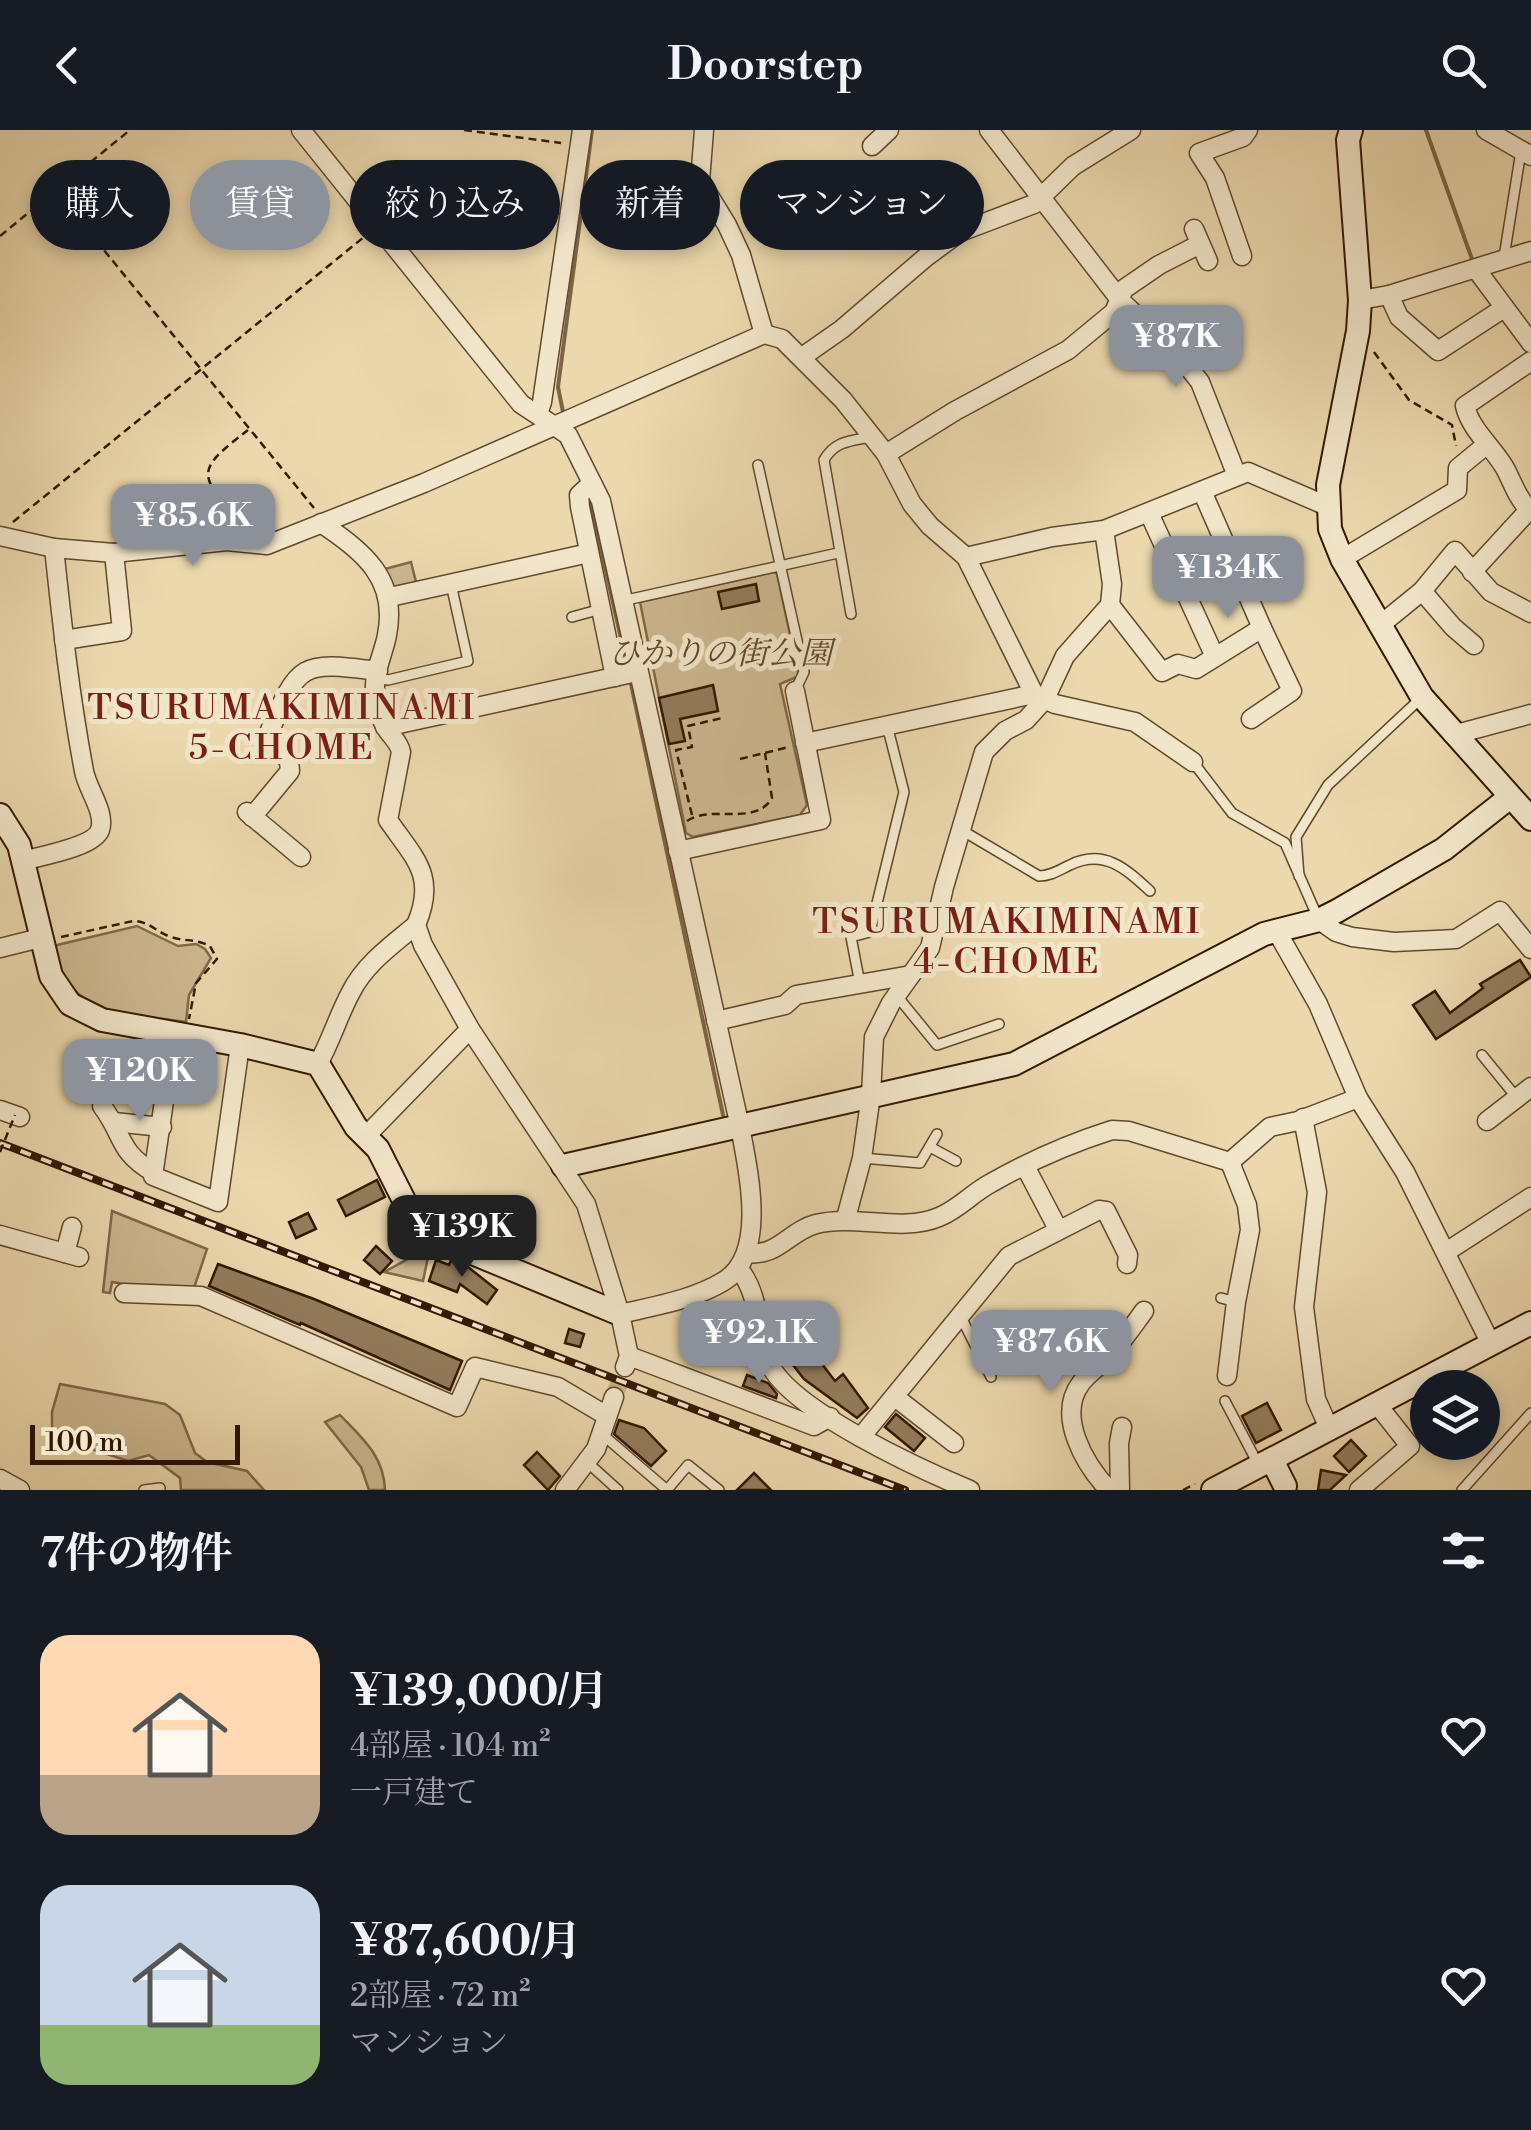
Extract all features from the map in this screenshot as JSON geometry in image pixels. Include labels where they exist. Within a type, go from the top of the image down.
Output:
[{"type":"street","points":[[301,130],[350,191]]},
{"type":"street","points":[[704,130],[700,181],[740,255],[764,334]]},
{"type":"street","points":[[988,130],[1121,301],[1182,359],[1200,382],[1237,476]]},
{"type":"street","points":[[802,357],[960,232],[1034,204],[1074,166],[1131,130]]},
{"type":"street","points":[[1242,256],[1215,178],[1199,152],[1243,136],[1248,130]]},
{"type":"street","points":[[1486,130],[1526,154]]},
{"type":"street","points":[[1345,133],[1360,300],[1358,331],[1334,444],[1326,506],[1330,529],[1342,559],[1422,697],[1531,818]]},
{"type":"street","points":[[546,419],[542,402],[581,138]]},
{"type":"street","points":[[886,454],[955,411],[1068,350],[1114,312],[1124,290],[1159,265],[1234,230]]},
{"type":"street","points":[[397,250],[521,404],[568,435],[601,501],[740,1127],[752,1208],[743,1261],[769,1362],[788,1388],[861,1437],[915,1467],[970,1490]]},
{"type":"street","points":[[1360,300],[1389,295],[1531,252]]},
{"type":"street","points":[[1476,269],[1531,342]]},
{"type":"street","points":[[1389,295],[1399,317],[1438,351],[1504,308]]},
{"type":"street","points":[[2,532],[54,548],[114,554],[227,542],[268,545],[424,483],[546,419],[764,334],[782,339],[843,400],[886,454],[912,504],[930,526],[966,556],[1040,697]]},
{"type":"street","points":[[1472,572],[1530,511],[1517,497],[1490,440],[1468,416],[1466,406],[1531,360]]},
{"type":"street","points":[[1342,559],[1457,490],[1458,468],[1490,440]]},
{"type":"street","points":[[966,556],[1104,530],[1248,472],[1326,506]]},
{"type":"street","points":[[592,483],[579,495],[615,677]]},
{"type":"street","points":[[1202,491],[1292,690],[1251,719]]},
{"type":"street","points":[[1149,514],[1215,657]]},
{"type":"street","points":[[318,1064],[351,992],[372,962],[416,925],[423,908],[425,873],[388,820],[401,752],[385,727],[375,687],[388,632],[390,597],[374,567],[353,545],[322,523]]},
{"type":"street","points":[[846,1218],[862,1158],[874,1037],[896,996],[930,948],[984,752],[1005,731],[1026,720],[1065,656],[1110,604],[1112,584],[1104,530]]},
{"type":"street","points":[[23,861],[90,842],[102,819],[85,780],[54,548]]},
{"type":"street","points":[[1379,626],[1422,591],[1455,551],[1500,598],[1531,613]]},
{"type":"street","points":[[390,597],[589,553]]},
{"type":"street","points":[[64,640],[122,631],[114,554]]},
{"type":"street","points":[[1422,591],[1452,627],[1474,645]]},
{"type":"street","points":[[1110,604],[1162,672],[1178,664],[1196,669],[1262,628]]},
{"type":"street","points":[[301,857],[250,814],[290,771],[289,761],[268,735],[300,674],[319,666],[377,674]]},
{"type":"street","points":[[385,727],[637,672]]},
{"type":"street","points":[[678,851],[822,820],[795,691]]},
{"type":"street","points":[[805,743],[1040,697],[1135,722],[1194,762]]},
{"type":"street","points":[[1454,735],[1531,714]]},
{"type":"street","points":[[563,1166],[1014,1064],[1276,930],[1320,920],[1444,850],[1510,797]]},
{"type":"street","points":[[0,815],[12,830],[23,861],[47,938],[51,976],[70,1004],[102,1020],[181,1029],[318,1064],[340,1104],[378,1148],[424,1233],[620,1314],[706,1290],[726,1280],[743,1261],[763,1255],[812,1225],[846,1218],[892,1223],[935,1219],[987,1185],[1112,1130],[1230,1162]]},
{"type":"street","points":[[1320,920],[1336,932],[1352,937],[1394,942],[1456,940],[1500,911],[1531,948]]},
{"type":"street","points":[[416,925],[470,1029],[586,1204],[620,1314],[627,1362],[814,1426],[830,1417]]},
{"type":"street","points":[[1276,930],[1318,1004],[1358,1098],[1405,1172],[1491,1344]]},
{"type":"street","points":[[0,948],[47,938]]},
{"type":"street","points":[[716,1021],[785,1004],[796,995],[911,976]]},
{"type":"street","points":[[181,1029],[153,1176],[218,1202],[240,1045]]},
{"type":"street","points":[[365,1137],[470,1029]]},
{"type":"street","points":[[1487,1122],[1524,1093]]},
{"type":"street","points":[[1230,1162],[1270,1127],[1358,1098]]},
{"type":"street","points":[[102,1106],[132,1160],[154,1172]]},
{"type":"street","points":[[1304,1118],[1316,1192],[1304,1308],[1316,1399],[1329,1428]]},
{"type":"street","points":[[114,1122],[162,1127]]},
{"type":"street","points":[[1227,1376],[1228,1300],[1250,1230],[1247,1206],[1230,1162]]},
{"type":"street","points":[[1025,1166],[1058,1230]]},
{"type":"street","points":[[1446,1252],[1531,1197]]},
{"type":"street","points":[[861,1437],[1009,1256],[1098,1210],[1106,1211],[1128,1255],[1127,1264]]},
{"type":"street","points":[[0,1235],[72,1255],[72,1227]]},
{"type":"street","points":[[124,1292],[200,1296],[457,1407],[475,1367],[558,1387],[606,1416]]},
{"type":"street","points":[[1109,1490],[1076,1439],[1072,1407],[1081,1383],[1109,1356],[1144,1311]]},
{"type":"street","points":[[1213,1490],[1531,1323]]},
{"type":"street","points":[[895,1397],[954,1443]]},
{"type":"street","points":[[565,1490],[602,1435],[614,1398]]},
{"type":"street","points":[[1359,1490],[1410,1446],[1376,1402]]},
{"type":"street","points":[[1120,1490],[1118,1442],[1122,1427]]},
{"type":"street","points":[[1266,1463],[1286,1489]]},
{"type":"street","points":[[0,1479],[20,1490]]},
{"type":"lane","points":[[1504,260],[1526,154]]},
{"type":"lane","points":[[851,614],[824,460],[830,448],[840,443],[873,437]]},
{"type":"lane","points":[[758,465],[804,672],[795,691]]},
{"type":"lane","points":[[622,601],[838,553]]},
{"type":"lane","points":[[377,674],[388,680],[468,662],[451,584]]},
{"type":"lane","points":[[572,617],[601,609]]},
{"type":"lane","points":[[1299,876],[1296,837],[1328,785],[1422,697]]},
{"type":"lane","points":[[860,984],[852,936],[870,932],[904,792],[887,726]]},
{"type":"lane","points":[[1194,762],[1232,813],[1280,837],[1320,920]]},
{"type":"lane","points":[[963,831],[1038,876],[1096,858],[1126,869],[1150,892]]},
{"type":"lane","points":[[896,996],[937,1045],[999,1024]]},
{"type":"lane","points":[[1482,1054],[1524,1093]]},
{"type":"lane","points":[[862,1158],[920,1164],[937,1134]]},
{"type":"lane","points":[[930,1147],[956,1161]]},
{"type":"lane","points":[[959,1315],[992,1377]]},
{"type":"lane","points":[[1225,1401],[1266,1463]]},
{"type":"lane","points":[[1462,1490],[1531,1413]]},
{"type":"lane","points":[[602,1435],[667,1490],[688,1465],[719,1490]]},
{"type":"lane","points":[[587,1462],[618,1490]]},
{"type":"lane","points":[[144,1490],[160,1488]]},
{"type":"path","points":[[93,160],[130,130]]},
{"type":"path","points":[[464,130],[581,138]]},
{"type":"path","points":[[0,236],[30,211]]},
{"type":"path","points":[[2,532],[350,249]]},
{"type":"path","points":[[104,250],[318,513],[322,523]]},
{"type":"path","points":[[1358,331],[1409,400],[1452,425],[1458,468]]},
{"type":"path","points":[[249,428],[212,458],[207,468],[212,489],[251,544]]},
{"type":"path","points":[[693,816],[676,750],[692,747],[688,726],[722,718]]},
{"type":"path","points":[[740,759],[805,743]]},
{"type":"path","points":[[673,828],[693,816],[752,812],[768,804],[772,798],[766,752]]},
{"type":"path","points":[[47,938],[146,921],[174,939],[193,938],[210,946],[217,959],[196,983],[181,1029]]},
{"type":"path","points":[[0,1152],[12,1114]]},
{"type":"green space","points":[[411,562],[417,586],[395,591],[381,570]]},
{"type":"green space","name":"ひかりの街公園","points":[[774,572],[799,676],[780,684],[807,805],[800,815],[693,837],[686,833],[640,602]]},
{"type":"green space","points":[[137,926],[178,946],[196,944],[211,958],[189,995],[186,1022],[102,1008],[72,988],[61,970],[53,946]]},
{"type":"green space","points":[[112,1211],[207,1249],[194,1288],[112,1282],[110,1293],[103,1292]]},
{"type":"green space","points":[[421,1252],[428,1257],[423,1281],[384,1272]]},
{"type":"green space","points":[[60,1384],[165,1404],[180,1415],[195,1453],[207,1462],[247,1471],[264,1490],[181,1490],[180,1478],[149,1455],[128,1461],[52,1436],[52,1412]]},
{"type":"green space","points":[[340,1415],[376,1457],[385,1490],[369,1490],[361,1467],[325,1422]]},
{"type":"building","points":[[756,584],[759,601],[722,609],[718,592]]},
{"type":"building","points":[[713,685],[718,711],[680,719],[685,741],[669,744],[659,698]]},
{"type":"building","points":[[1520,960],[1531,977],[1436,1039],[1413,1005],[1435,991],[1450,1013],[1483,988],[1480,984]]},
{"type":"building","points":[[377,1180],[385,1197],[346,1216],[338,1200]]},
{"type":"building","points":[[440,1198],[449,1211],[434,1221],[425,1208]]},
{"type":"building","points":[[308,1213],[316,1229],[296,1238],[289,1222]]},
{"type":"building","points":[[376,1246],[392,1261],[380,1274],[364,1260]]},
{"type":"building","points":[[436,1260],[449,1265],[451,1260],[468,1267],[497,1290],[487,1304],[460,1284],[457,1292],[429,1281]]},
{"type":"building","points":[[218,1264],[462,1361],[450,1390],[209,1286]]},
{"type":"building","points":[[569,1329],[584,1334],[580,1347],[565,1343]]},
{"type":"building","points":[[802,1338],[835,1381],[843,1374],[868,1408],[857,1418],[804,1379],[783,1352]]},
{"type":"building","points":[[747,1375],[768,1383],[776,1398],[743,1386]]},
{"type":"building","points":[[1267,1403],[1281,1430],[1256,1443],[1242,1416]]},
{"type":"building","points":[[896,1414],[925,1438],[914,1451],[885,1427]]},
{"type":"building","points":[[619,1420],[644,1428],[666,1451],[651,1466],[614,1434]]},
{"type":"building","points":[[1351,1440],[1366,1456],[1349,1472],[1334,1456]]},
{"type":"building","points":[[537,1452],[560,1476],[548,1490],[524,1465]]},
{"type":"building","points":[[1321,1470],[1346,1475],[1330,1490],[1318,1490]]},
{"type":"building","points":[[754,1473],[771,1490],[737,1490]]},
{"type":"waterway","points":[[563,412],[558,387],[592,130]]},
{"type":"waterway","points":[[1426,130],[1473,262]]},
{"type":"waterway","points":[[591,504],[628,670]]},
{"type":"waterway","points":[[630,679],[723,1115]]},
{"type":"tunnel","points":[[614,1397],[625,1367]]},
{"type":"railway","points":[[0,1143],[905,1490]]},
{"type":"district","name":"TSURUMAKIMINAMI 5-CHOME","points":[[282,728]]},
{"type":"district","name":"TSURUMAKIMINAMI 4-CHOME","points":[[1007,942]]}]
